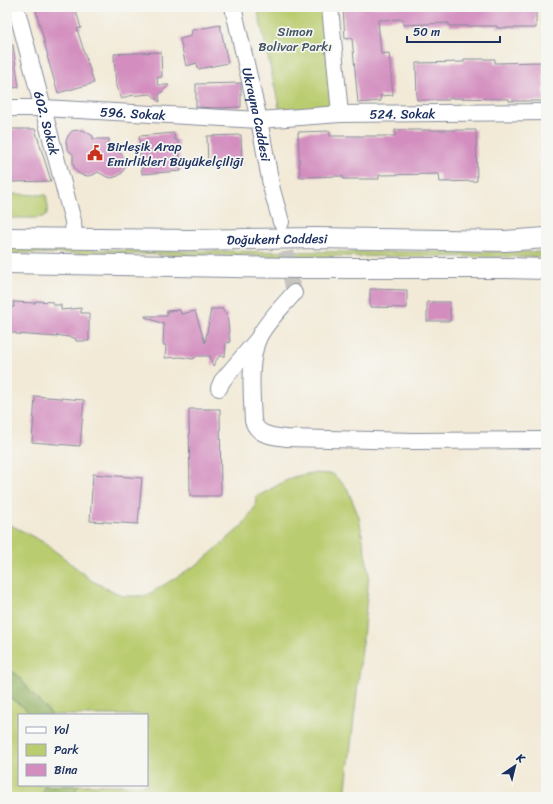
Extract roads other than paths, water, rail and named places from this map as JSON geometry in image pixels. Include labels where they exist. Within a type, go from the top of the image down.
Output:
[{"type":"main road","name":"Doğukent Caddesi","points":[[7,238],[189,240],[315,238],[505,241],[546,238]]},
{"type":"main road","points":[[7,263],[220,267],[546,269]]},
{"type":"street","name":"602. Sokak","points":[[16,7],[73,221],[74,238]]},
{"type":"street","name":"Ukrayna Caddesi","points":[[232,7],[259,120],[272,190],[281,222]]},
{"type":"street","points":[[330,7],[340,114]]},
{"type":"street","name":"596. Sokak","points":[[7,108],[43,108],[259,120]]},
{"type":"street","name":"524. Sokak","points":[[259,120],[340,114],[546,112]]},
{"type":"street","points":[[219,388],[222,381],[258,339],[279,309],[294,293]]},
{"type":"street","points":[[258,339],[255,351],[252,386],[255,426],[262,433],[286,438],[414,442],[546,440]]},
{"type":"tunnel","points":[[282,228],[294,293]]},
{"type":"place","name":"Birleşik Arap Emirlikleri Büyükelçiliği","points":[[95,153]]},
{"type":"park label","name":"Simon Bolivar Parkı","points":[[295,38]]}]
